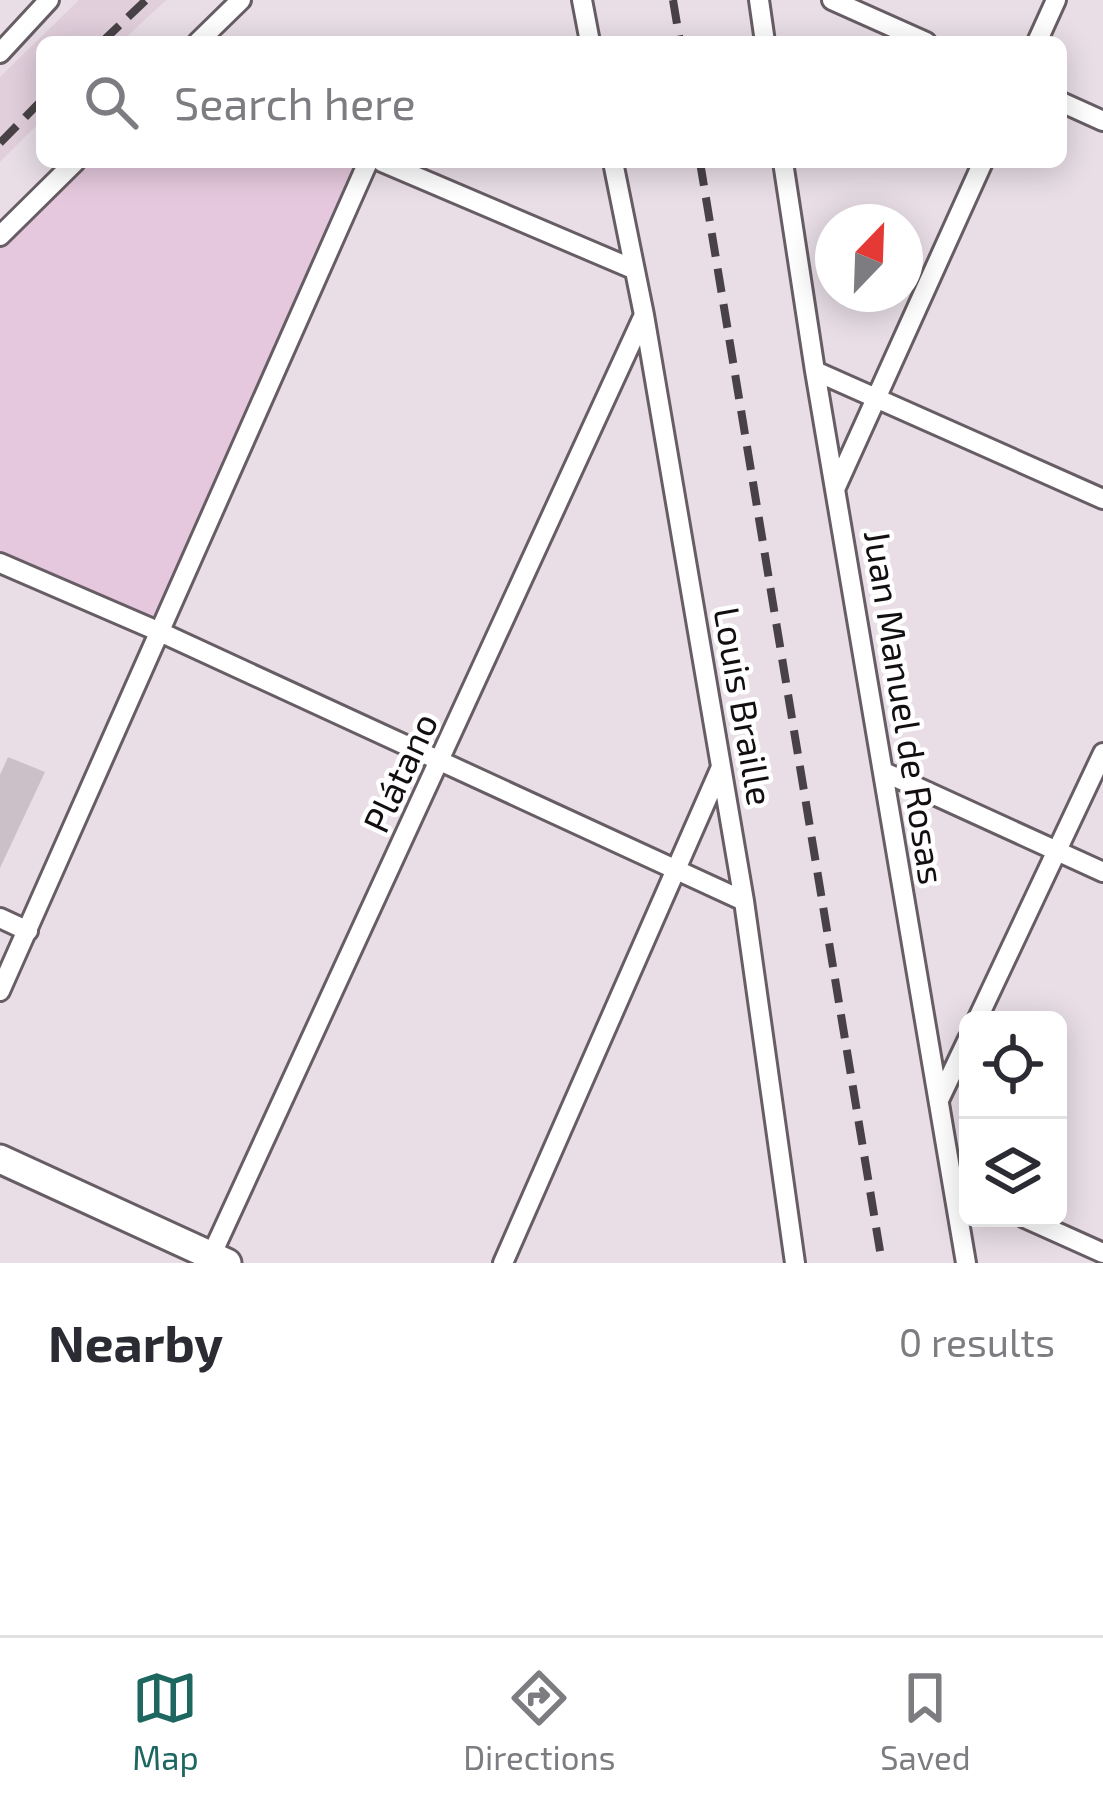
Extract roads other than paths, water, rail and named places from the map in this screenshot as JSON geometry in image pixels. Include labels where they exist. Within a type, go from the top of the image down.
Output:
[{"type":"main road","points":[[0,1160],[210,1261]]},
{"type":"main road","points":[[0,1175],[210,1261]]},
{"type":"street","points":[[0,53],[49,0]]},
{"type":"street","points":[[204,36],[241,0]]},
{"type":"street","points":[[582,0],[589,36]]},
{"type":"street","points":[[759,0],[764,36]]},
{"type":"street","points":[[832,0],[913,36]]},
{"type":"street","points":[[1040,36],[1056,0]]},
{"type":"street","points":[[1067,105],[1103,121]]},
{"type":"street","points":[[0,236],[69,168]]},
{"type":"street","points":[[0,991],[365,168]]},
{"type":"street","points":[[396,168],[633,269]]},
{"type":"street","name":"Louis Braille","points":[[614,168],[722,765],[795,1263]]},
{"type":"street","name":"Juan Manuel de Rosas","points":[[784,168],[938,1101],[959,1182]]},
{"type":"street","points":[[836,487],[980,168]]},
{"type":"street","name":"Plátano","points":[[210,1261],[644,315]]},
{"type":"street","points":[[815,371],[1103,499]]},
{"type":"street","points":[[0,563],[744,901]]},
{"type":"street","points":[[981,1011],[1103,753]]},
{"type":"street","points":[[503,1263],[722,765]]},
{"type":"street","points":[[884,772],[1103,872]]},
{"type":"street","points":[[0,918],[28,931]]},
{"type":"street","points":[[938,1101],[959,1058]]},
{"type":"street","name":"Juan Manuel de Rosas","points":[[964,1227],[966,1263]]},
{"type":"street","points":[[1045,1227],[1103,1253]]},
{"type":"railway","points":[[108,36],[146,0]]},
{"type":"railway","points":[[673,0],[679,36]]},
{"type":"railway","points":[[0,143],[36,106]]},
{"type":"railway","points":[[701,168],[882,1263]]}]
